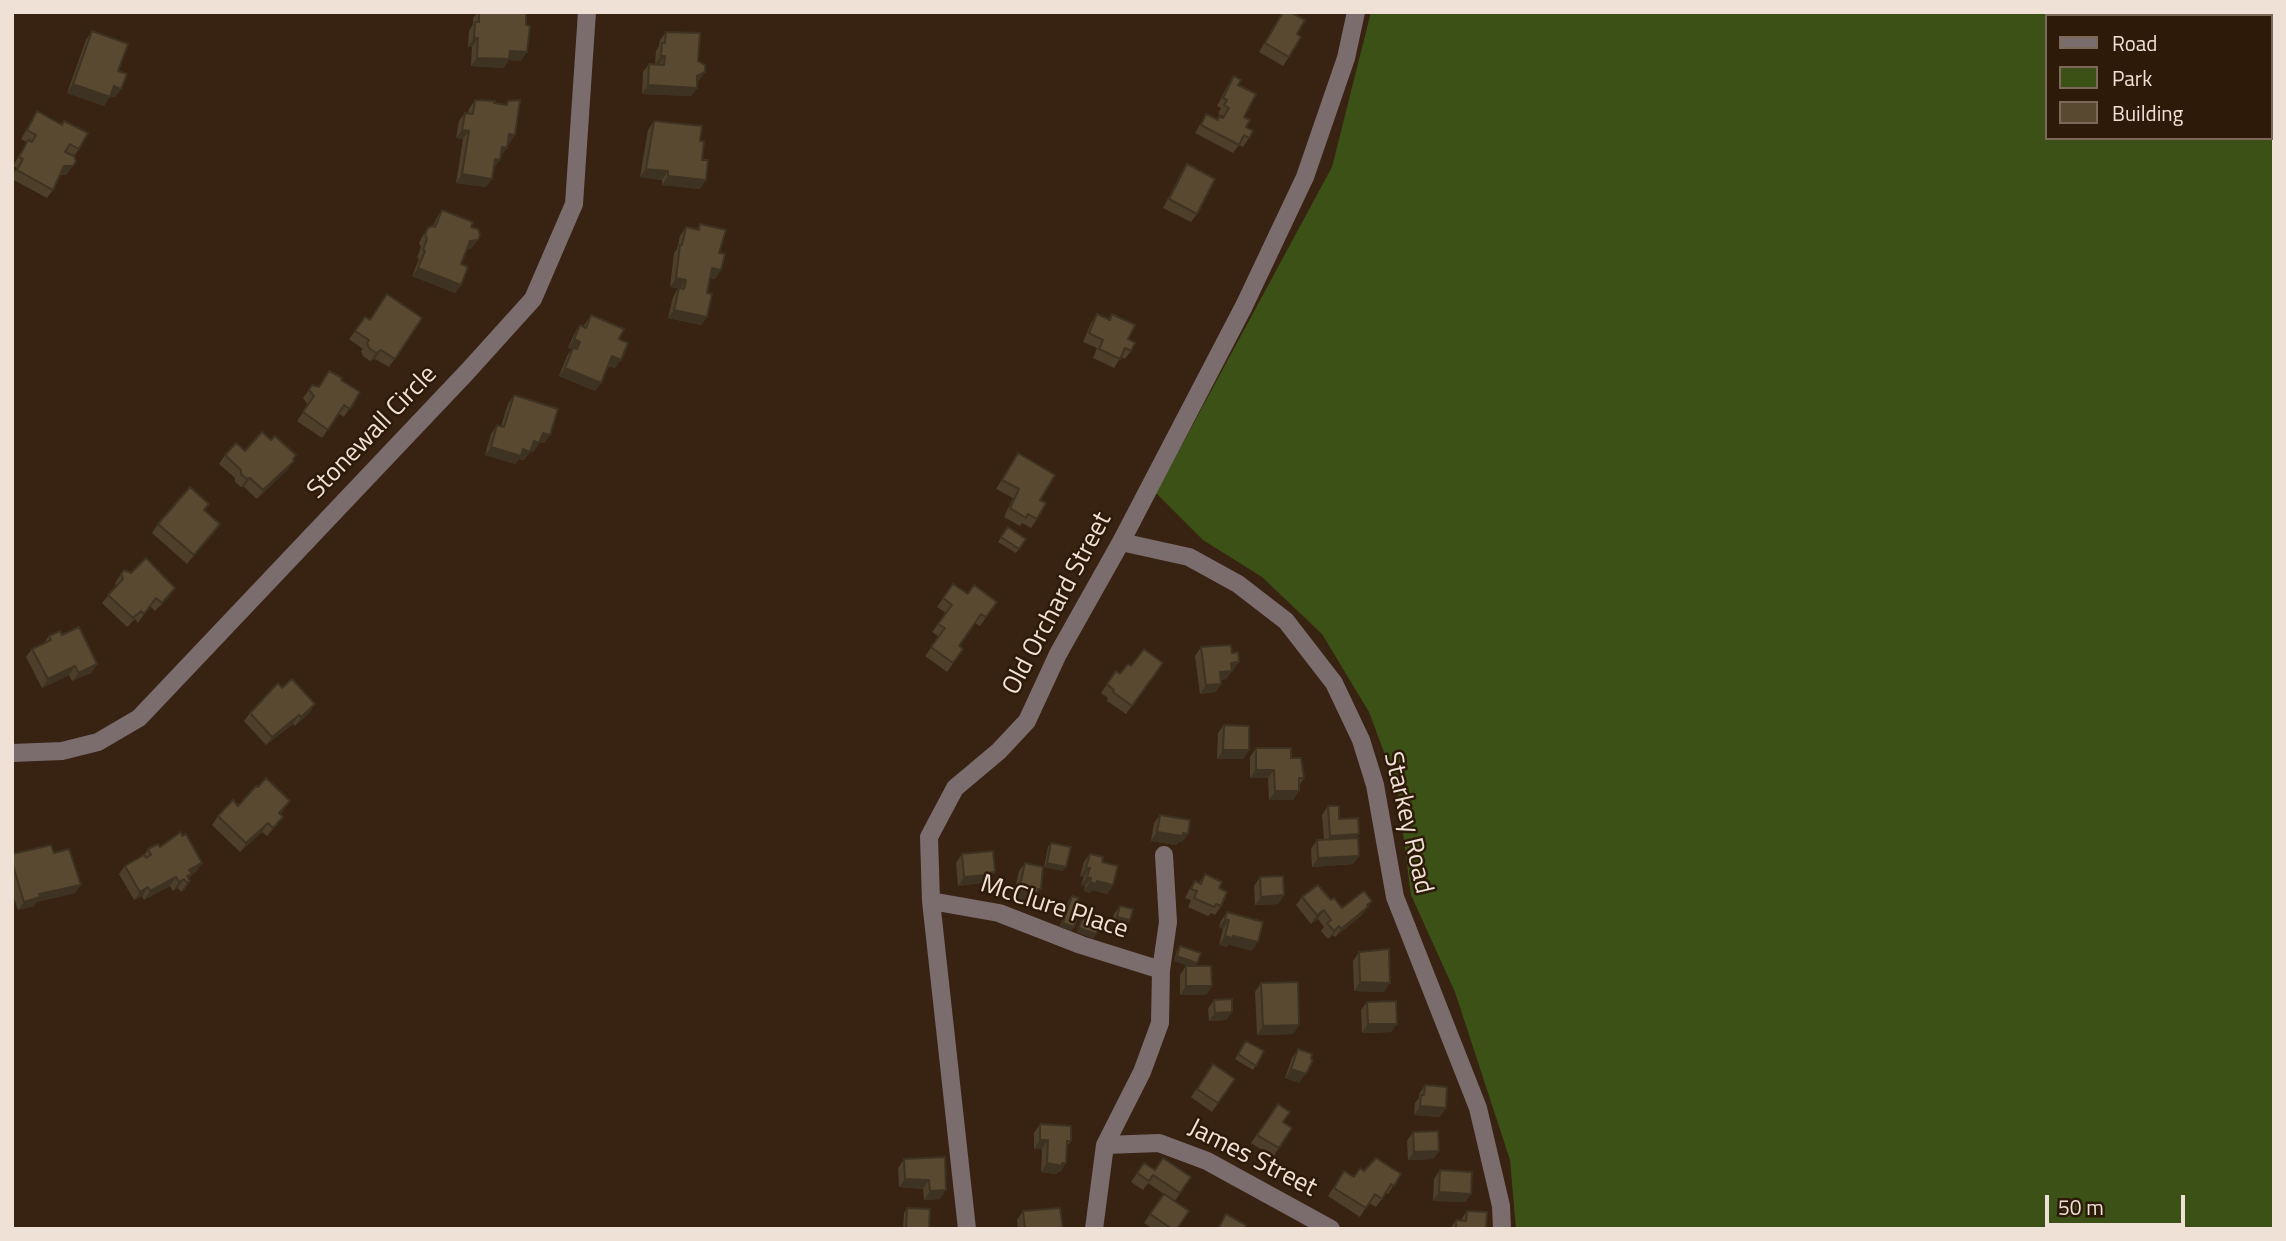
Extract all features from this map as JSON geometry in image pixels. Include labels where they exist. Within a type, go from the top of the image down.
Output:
[{"type":"street","name":"Stonewall Circle","points":[[12,753],[62,751],[98,742],[139,718],[533,299],[574,204],[587,12]]},
{"type":"street","name":"Old Orchard Street","points":[[967,1229],[931,901],[929,837],[955,789],[999,751],[1027,721],[1058,654],[1121,542],[1244,306],[1305,177],[1346,58],[1356,12]]},
{"type":"street","name":"Starkey Road","points":[[1121,542],[1189,557],[1238,584],[1286,621],[1334,683],[1361,740],[1375,785],[1395,897],[1478,1108],[1501,1206],[1502,1229]]},
{"type":"street","points":[[1094,1229],[1105,1144],[1142,1072],[1160,1023],[1161,970],[1168,922],[1164,855]]},
{"type":"street","name":"McClure Place","points":[[931,901],[999,913],[1081,945],[1161,970]]},
{"type":"street","name":"James Street","points":[[1105,1144],[1159,1143],[1207,1161],[1331,1229]]},
{"type":"green space","points":[[1371,12],[2274,12],[2274,1229],[1516,1229],[1510,1160],[1455,992],[1411,895],[1397,787],[1369,712],[1322,634],[1262,577],[1203,540],[1156,493],[1332,167]]},
{"type":"building","points":[[479,12],[526,12],[526,25],[530,26],[527,52],[510,51],[509,59],[477,58],[478,38],[474,38]]},
{"type":"building","points":[[1283,12],[1290,12],[1305,20],[1297,34],[1301,37],[1289,57],[1265,43]]},
{"type":"building","points":[[92,31],[128,44],[118,71],[127,74],[121,89],[114,86],[110,97],[73,84]]},
{"type":"building","points":[[666,32],[700,33],[698,61],[705,65],[705,72],[697,76],[697,88],[648,85],[649,64],[664,65],[665,56],[661,56]]},
{"type":"building","points":[[1234,76],[1241,80],[1238,85],[1256,94],[1244,117],[1250,120],[1246,127],[1253,131],[1249,138],[1244,135],[1239,145],[1201,125],[1206,114],[1218,120],[1219,116],[1223,118],[1229,108],[1224,105],[1227,100],[1223,98]]},
{"type":"building","points":[[475,100],[507,105],[508,101],[520,100],[515,135],[509,134],[507,148],[502,147],[500,160],[495,159],[492,179],[462,174],[469,131],[462,130],[465,113],[473,114]]},
{"type":"building","points":[[37,111],[62,125],[64,121],[88,133],[79,149],[70,144],[65,152],[74,156],[76,161],[73,166],[64,166],[53,190],[17,170],[23,159],[19,157],[28,140],[32,142],[36,135],[27,130]]},
{"type":"building","points":[[654,121],[702,126],[702,160],[708,160],[706,180],[668,176],[668,171],[646,169]]},
{"type":"building","points":[[1187,164],[1215,179],[1197,214],[1169,199]]},
{"type":"building","points":[[442,210],[473,222],[471,227],[478,229],[480,235],[478,240],[470,241],[461,264],[468,267],[461,285],[418,268],[425,251],[425,234],[428,228],[435,227]]},
{"type":"building","points":[[700,224],[726,230],[719,253],[725,254],[721,270],[712,268],[707,293],[712,294],[707,317],[674,310],[679,288],[684,289],[686,280],[676,278],[680,245],[686,227],[699,230]]},
{"type":"building","points":[[387,294],[422,318],[395,359],[381,350],[376,353],[369,348],[369,340],[355,331],[365,317],[370,320]]},
{"type":"building","points":[[1097,314],[1110,320],[1112,314],[1135,325],[1128,339],[1135,343],[1131,351],[1125,348],[1120,359],[1099,349],[1103,340],[1089,333]]},
{"type":"building","points":[[591,315],[624,329],[619,339],[628,343],[621,360],[612,356],[601,383],[565,368],[573,348],[577,349],[580,342],[574,339],[580,325],[586,328]]},
{"type":"building","points":[[329,371],[360,392],[350,409],[344,405],[328,430],[303,412],[314,396],[309,390],[312,385],[319,387]]},
{"type":"building","points":[[514,395],[558,409],[550,435],[543,433],[539,443],[534,441],[530,452],[523,449],[521,456],[491,447],[497,425],[504,427]]},
{"type":"building","points":[[262,432],[271,440],[275,436],[296,455],[294,461],[263,490],[241,474],[241,470],[225,455],[236,443],[245,451]]},
{"type":"building","points":[[1018,453],[1055,475],[1040,500],[1046,503],[1037,519],[1028,514],[1026,518],[1010,508],[1019,489],[1002,480]]},
{"type":"building","points":[[190,487],[209,504],[204,510],[220,524],[194,555],[158,524]]},
{"type":"building","points":[[1008,527],[1026,539],[1019,549],[1001,537]]},
{"type":"building","points":[[146,558],[175,588],[162,603],[156,598],[144,614],[141,611],[133,618],[108,595],[123,579],[121,574],[124,570],[131,573]]},
{"type":"building","points":[[953,584],[968,594],[974,585],[997,602],[986,617],[981,614],[959,646],[963,649],[953,663],[931,647],[945,628],[938,624],[952,605],[943,598]]},
{"type":"building","points":[[79,627],[97,664],[79,673],[75,666],[48,679],[32,649],[51,640],[49,636],[60,631],[62,635]]},
{"type":"building","points":[[1231,645],[1232,653],[1238,652],[1239,662],[1231,663],[1232,671],[1220,672],[1221,684],[1206,685],[1201,647]]},
{"type":"building","points":[[1144,649],[1163,663],[1132,706],[1107,684],[1116,671],[1120,674],[1128,664],[1131,666]]},
{"type":"building","points":[[292,679],[315,704],[272,737],[250,713],[278,683],[282,688]]},
{"type":"building","points":[[1224,725],[1249,726],[1249,750],[1223,750]]},
{"type":"building","points":[[1256,748],[1291,748],[1291,758],[1301,758],[1304,778],[1299,778],[1299,791],[1275,791],[1274,770],[1256,770]]},
{"type":"building","points":[[266,778],[290,801],[279,813],[283,817],[273,828],[268,823],[246,843],[218,816],[233,800],[238,806]]},
{"type":"building","points":[[1328,806],[1339,806],[1339,819],[1358,818],[1359,834],[1330,836]]},
{"type":"building","points":[[1160,815],[1190,820],[1188,834],[1183,833],[1182,836],[1157,832]]},
{"type":"building","points":[[181,832],[182,836],[186,834],[202,863],[189,870],[192,874],[187,876],[190,881],[187,883],[184,879],[179,882],[176,877],[150,891],[148,887],[140,892],[125,866],[144,855],[146,858],[151,855],[148,849],[158,844],[160,847]]},
{"type":"building","points":[[1358,838],[1359,856],[1318,858],[1317,840]]},
{"type":"building","points":[[1051,843],[1071,847],[1066,867],[1047,863]]},
{"type":"building","points":[[51,845],[54,853],[69,849],[81,885],[39,894],[40,897],[24,902],[12,854]]},
{"type":"building","points":[[993,851],[995,872],[964,877],[962,854]]},
{"type":"building","points":[[1090,854],[1103,857],[1102,862],[1118,866],[1113,885],[1090,882],[1091,878],[1087,877],[1090,868],[1086,868]]},
{"type":"building","points":[[1025,863],[1043,867],[1041,889],[1038,889],[1037,893],[1019,890]]},
{"type":"building","points":[[1205,874],[1222,882],[1219,888],[1227,892],[1221,906],[1216,904],[1214,907],[1194,898],[1197,891],[1191,889],[1195,881],[1201,884]]},
{"type":"building","points":[[1283,876],[1284,895],[1261,897],[1260,877]]},
{"type":"building","points":[[1318,885],[1342,908],[1364,891],[1372,901],[1341,929],[1339,926],[1334,931],[1327,923],[1331,920],[1324,910],[1317,915],[1302,897]]},
{"type":"building","points":[[1072,896],[1078,898],[1078,914],[1074,927],[1063,923]]},
{"type":"building","points":[[1120,906],[1133,909],[1130,920],[1117,917]]},
{"type":"building","points":[[1227,912],[1263,922],[1258,942],[1225,936],[1229,920],[1225,919]]},
{"type":"building","points":[[1083,917],[1100,924],[1096,934],[1079,928]]},
{"type":"building","points":[[1180,946],[1201,953],[1197,963],[1177,956]]},
{"type":"building","points":[[1389,949],[1390,983],[1360,982],[1359,952]]},
{"type":"building","points":[[1186,966],[1211,966],[1212,986],[1186,986]]},
{"type":"building","points":[[1298,982],[1299,1025],[1263,1026],[1261,983]]},
{"type":"building","points":[[1232,999],[1232,1012],[1215,1013],[1214,1000]]},
{"type":"building","points":[[1396,1001],[1397,1024],[1368,1024],[1367,1002]]},
{"type":"building","points":[[1246,1041],[1264,1051],[1256,1066],[1238,1054]]},
{"type":"building","points":[[1298,1049],[1312,1054],[1313,1060],[1306,1074],[1291,1069]]},
{"type":"building","points":[[1213,1064],[1235,1079],[1218,1103],[1197,1089]]},
{"type":"building","points":[[1425,1085],[1447,1087],[1446,1108],[1420,1106]]},
{"type":"building","points":[[1278,1104],[1290,1112],[1283,1122],[1292,1128],[1279,1148],[1257,1135]]},
{"type":"building","points":[[1040,1124],[1071,1126],[1071,1141],[1067,1141],[1066,1163],[1062,1163],[1062,1166],[1047,1163],[1048,1140],[1040,1140]]},
{"type":"building","points":[[1438,1131],[1439,1151],[1414,1152],[1413,1132]]},
{"type":"building","points":[[945,1157],[946,1190],[930,1191],[929,1180],[905,1179],[904,1159]]},
{"type":"building","points":[[1163,1158],[1191,1177],[1180,1193],[1153,1175],[1149,1181],[1137,1173],[1144,1163],[1155,1170]]},
{"type":"building","points":[[1376,1158],[1401,1174],[1382,1199],[1375,1194],[1366,1208],[1334,1188],[1344,1171],[1354,1177],[1360,1168],[1364,1171]]},
{"type":"building","points":[[1440,1170],[1472,1172],[1471,1194],[1439,1192]]},
{"type":"building","points":[[1164,1194],[1189,1211],[1177,1229],[1172,1229],[1150,1214]]},
{"type":"building","points":[[907,1208],[930,1209],[929,1229],[906,1229]]},
{"type":"building","points":[[1060,1208],[1063,1229],[1025,1229],[1023,1211]]},
{"type":"building","points":[[1467,1211],[1487,1212],[1486,1229],[1456,1229],[1456,1220],[1466,1221]]},
{"type":"building","points":[[1226,1214],[1246,1225],[1244,1229],[1218,1229]]}]
